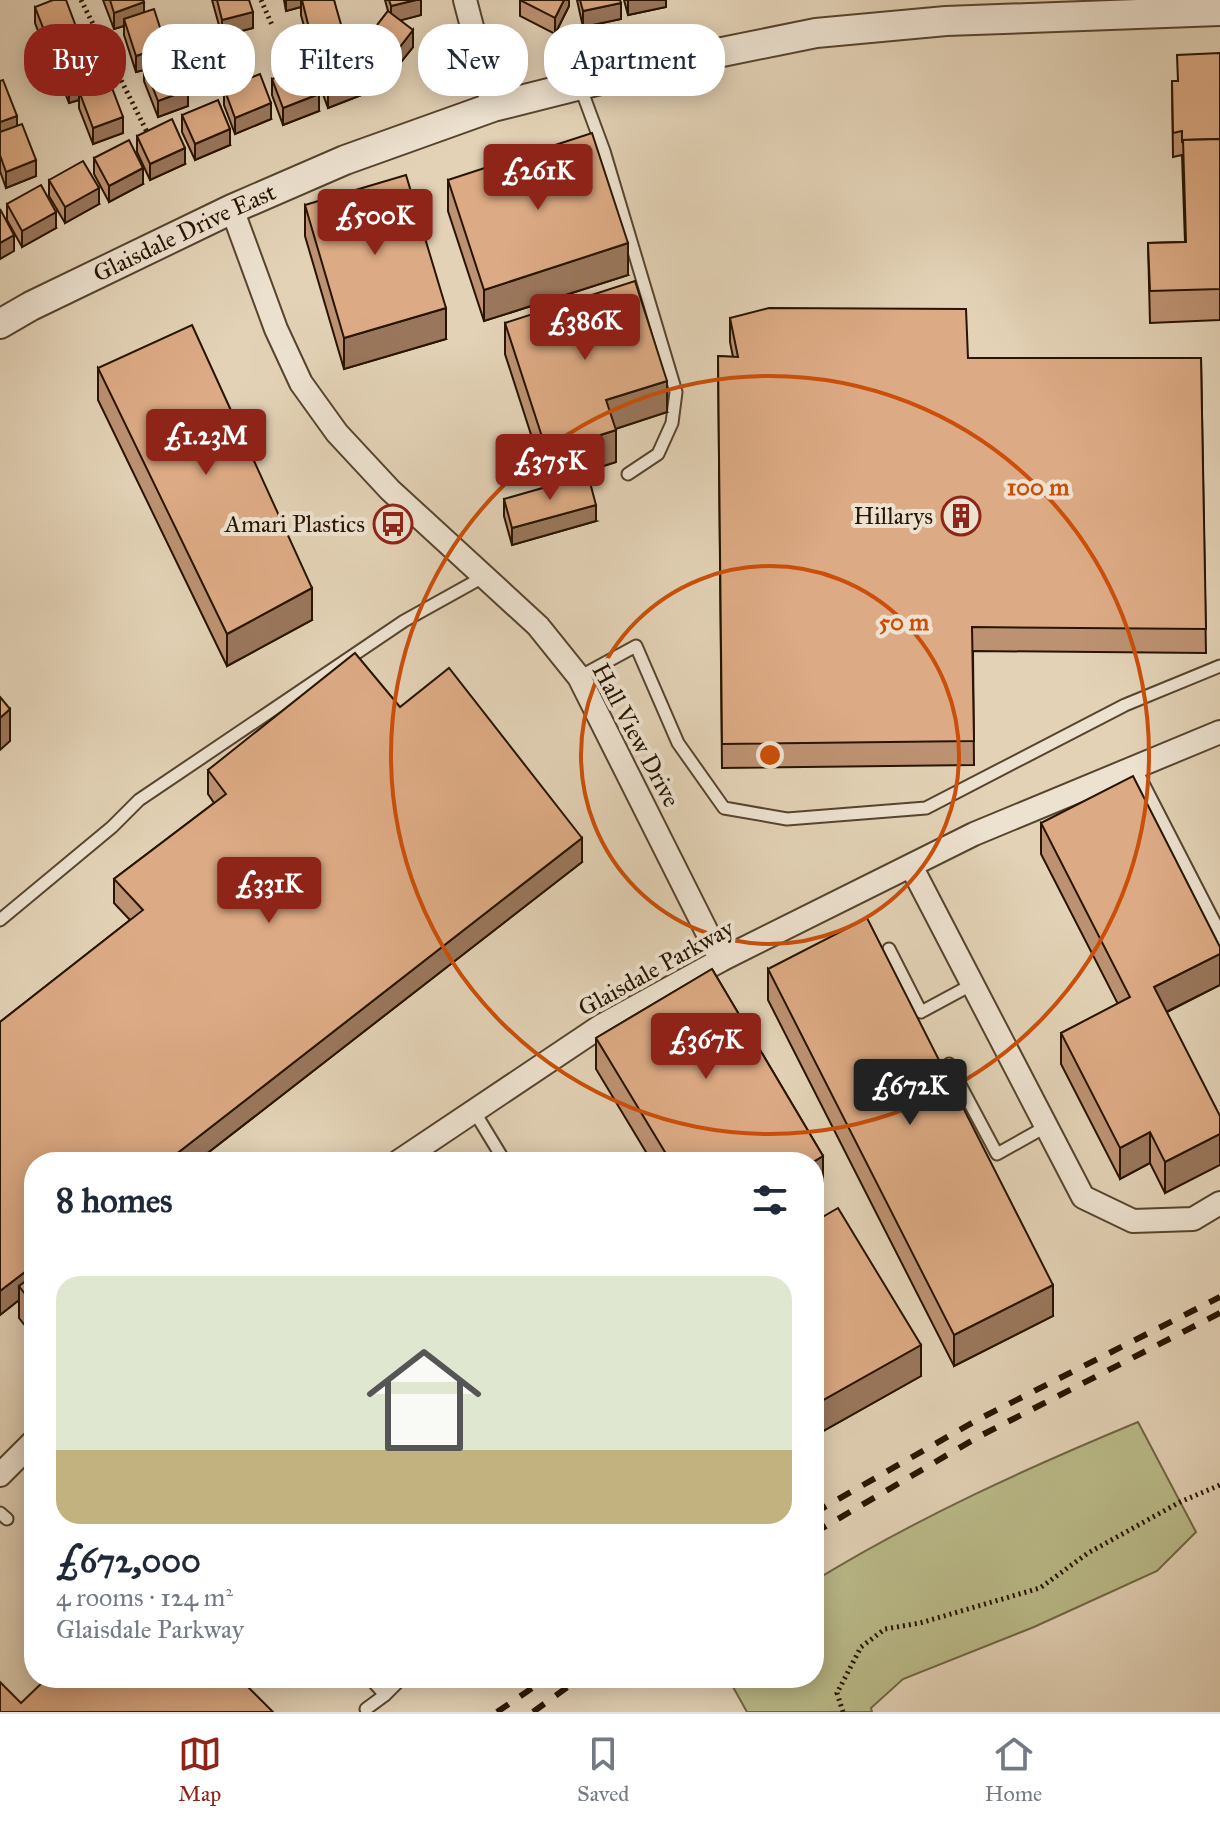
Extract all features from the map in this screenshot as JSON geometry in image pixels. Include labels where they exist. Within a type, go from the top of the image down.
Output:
[{"type":"street","points":[[465,0],[493,107]]},
{"type":"street","name":"Glaisdale Drive East","points":[[725,51],[816,33],[946,21],[1220,11]]},
{"type":"street","name":"Glaisdale Drive East","points":[[0,324],[232,209],[345,160],[493,107],[544,94]]},
{"type":"street","name":"Hall View Drive","points":[[232,209],[276,329],[301,383],[337,433],[390,490],[538,626],[579,677],[721,960]]},
{"type":"street","name":"Glaisdale Parkway","points":[[413,1152],[601,1026],[721,960],[974,834],[1220,732]]},
{"type":"street","points":[[1130,770],[1220,945]]},
{"type":"street","points":[[911,866],[1083,1197],[1133,1221],[1193,1219],[1220,1203]]},
{"type":"street","points":[[0,1475],[24,1451]]},
{"type":"lane","points":[[584,96],[604,151],[676,392],[672,423],[658,454],[628,474]]},
{"type":"lane","points":[[0,920],[112,827],[139,800],[404,621],[486,575]]},
{"type":"lane","points":[[579,677],[636,646],[678,743],[724,808],[787,819],[926,808],[1125,705],[1220,666]]},
{"type":"lane","points":[[889,949],[921,1012],[973,984]]},
{"type":"lane","points":[[949,1064],[997,1154],[1047,1125]]},
{"type":"lane","points":[[474,1111],[499,1152]]},
{"type":"lane","points":[[379,1688],[385,1695]]},
{"type":"lane","points":[[366,1709],[392,1688]]},
{"type":"path","points":[[81,0],[148,134]]},
{"type":"path","points":[[261,0],[272,24]]},
{"type":"path","points":[[843,1712],[837,1693],[861,1647],[885,1629],[920,1623],[1040,1588],[1088,1553],[1180,1502],[1220,1485]]},
{"type":"green space","points":[[1138,1422],[1196,1532],[1157,1571],[1034,1627],[903,1679],[871,1708],[872,1712],[747,1712],[734,1688],[824,1688],[824,1575],[892,1536],[1055,1457]]},
{"type":"building","points":[[53,0],[66,0],[75,24],[42,24],[35,7]]},
{"type":"building","points":[[110,0],[143,0],[144,2],[114,13]]},
{"type":"building","points":[[217,0],[249,0],[253,12],[222,20]]},
{"type":"building","points":[[302,0],[334,0],[341,24],[308,24]]},
{"type":"building","points":[[389,0],[416,0],[391,6]]},
{"type":"building","points":[[520,0],[564,0],[555,18]]},
{"type":"building","points":[[580,0],[620,0],[621,3],[583,11]]},
{"type":"building","points":[[154,9],[159,24],[142,24],[142,54],[136,56],[124,19]]},
{"type":"building","points":[[388,11],[413,30],[402,44],[402,24],[378,24]]},
{"type":"building","points":[[1220,53],[1220,139],[1183,140],[1182,143],[1182,131],[1173,133],[1172,81],[1178,81],[1177,55]]},
{"type":"building","points":[[260,74],[271,103],[235,118],[227,96],[255,96],[255,76]]},
{"type":"building","points":[[3,80],[17,116],[0,122],[0,81]]},
{"type":"building","points":[[81,96],[115,96],[123,117],[93,128]]},
{"type":"building","points":[[278,96],[314,96],[283,108]]},
{"type":"building","points":[[218,100],[230,129],[195,144],[182,115]]},
{"type":"building","points":[[172,119],[185,148],[150,164],[137,136]]},
{"type":"building","points":[[22,124],[36,160],[6,172],[0,155],[0,132]]},
{"type":"building","points":[[592,133],[628,243],[484,290],[448,180]]},
{"type":"building","points":[[1220,139],[1220,289],[1150,291],[1148,243],[1186,242],[1183,140]]},
{"type":"building","points":[[129,140],[143,168],[109,186],[94,158]]},
{"type":"building","points":[[83,161],[99,188],[65,207],[49,180]]},
{"type":"building","points":[[406,175],[446,308],[344,338],[305,205]]},
{"type":"building","points":[[41,185],[56,212],[22,231],[7,204]]},
{"type":"building","points":[[0,209],[14,235],[0,243]]},
{"type":"building","points":[[635,281],[667,381],[606,400],[616,430],[547,452],[505,323]]},
{"type":"building","name":"Hillarys","points":[[769,308],[966,309],[968,358],[1201,358],[1206,629],[972,627],[974,741],[722,744],[718,356],[738,357],[730,318]]},
{"type":"building","points":[[192,325],[312,588],[227,634],[98,368]]},
{"type":"building","points":[[588,475],[596,505],[512,528],[504,499]]},
{"type":"building","points":[[355,653],[400,707],[449,668],[582,838],[179,1152],[24,1152],[24,1273],[0,1291],[0,1022],[143,910],[114,879],[226,794],[208,770]]},
{"type":"building","points":[[0,697],[10,709],[0,718]]},
{"type":"building","points":[[1133,776],[1220,947],[1220,954],[1154,987],[1220,1116],[1220,1134],[1165,1162],[1150,1132],[1120,1148],[1061,1033],[1130,997],[1041,823]]},
{"type":"building","points":[[867,918],[1053,1285],[954,1335],[768,969]]},
{"type":"building","points":[[712,969],[821,1152],[665,1152],[596,1038]]},
{"type":"building","points":[[838,1208],[921,1345],[824,1400],[824,1216]]},
{"type":"building","points":[[0,1682],[21,1703],[37,1688],[249,1688],[273,1712],[0,1712]]},
{"type":"railway","points":[[824,1507],[977,1420],[1220,1297]]},
{"type":"railway","points":[[824,1527],[978,1437],[1220,1313]]},
{"type":"railway","points":[[497,1712],[532,1688]]},
{"type":"railway","points":[[533,1712],[566,1688]]},
{"type":"place","name":"Hillarys","points":[[961,516]]},
{"type":"place","name":"Amari Plastics","points":[[393,524]]}]
